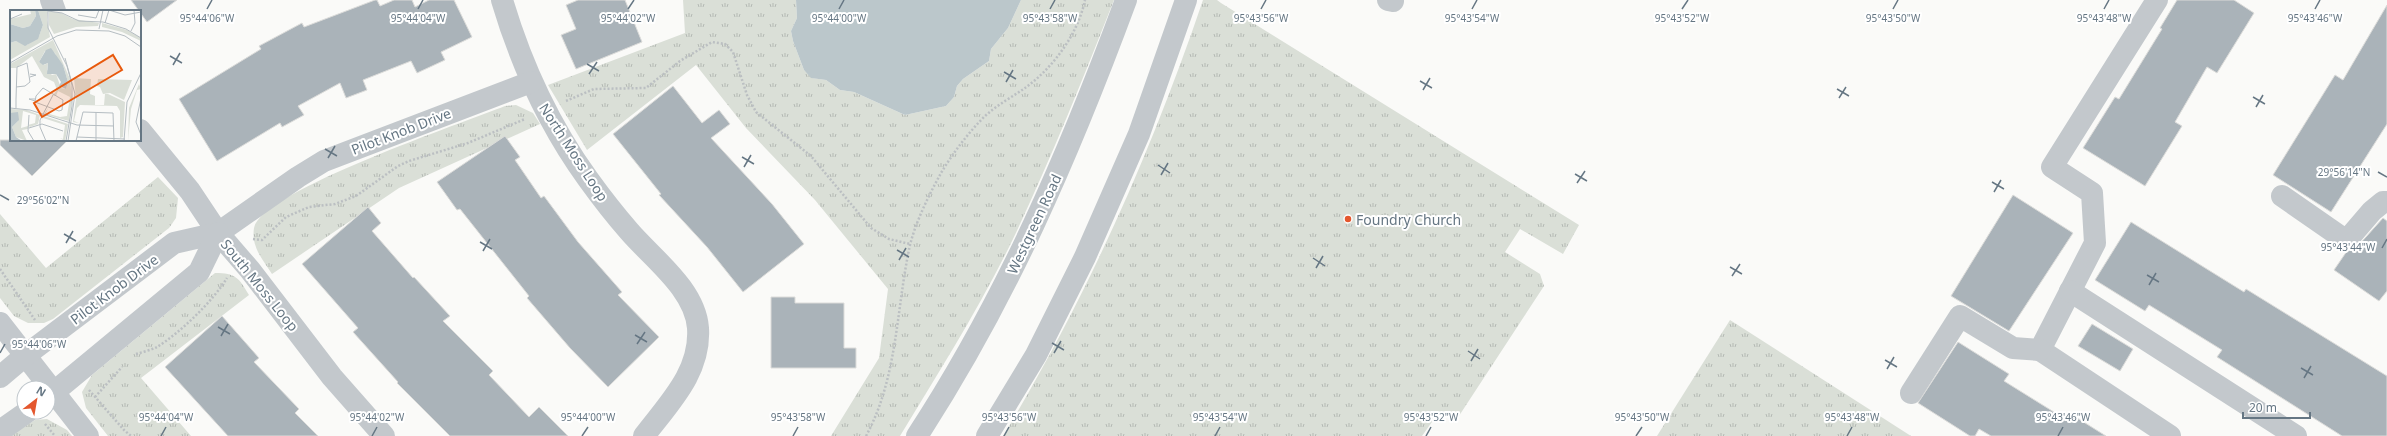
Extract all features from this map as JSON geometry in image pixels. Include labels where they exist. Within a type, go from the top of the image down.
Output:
[{"type":"street","points":[[52,0],[55,10]]},
{"type":"street","name":"North Moss Loop","points":[[502,0],[531,82],[546,110],[588,178],[628,230],[686,295],[694,310],[698,327],[698,350],[695,363],[687,378],[644,436]]},
{"type":"street","name":"Westgreen Road","points":[[917,436],[984,326],[1032,232],[1084,112],[1126,0]]},
{"type":"street","points":[[987,436],[1036,355],[1085,257],[1139,134],[1186,0]]},
{"type":"street","points":[[2040,350],[2095,243],[2092,192],[2052,167],[2157,0]]},
{"type":"street","name":"Pilot Knob Drive","points":[[0,378],[26,355],[174,243],[218,233],[298,177],[324,161],[531,82]]},
{"type":"street","name":"South Moss Loop","points":[[141,131],[190,191],[218,233],[240,258],[332,377],[384,436]]},
{"type":"street","points":[[2282,196],[2342,237],[2348,239],[2372,211],[2383,202],[2387,202]]},
{"type":"street","name":"Pilot Knob Drive","points":[[56,390],[199,272],[218,233]]},
{"type":"street","points":[[2070,290],[2296,436]]},
{"type":"street","points":[[1911,393],[1960,316],[2013,348],[2040,350],[2170,436]]},
{"type":"street","points":[[0,323],[26,355],[42,380]]},
{"type":"street","points":[[56,400],[88,436]]},
{"type":"street","points":[[0,432],[26,420]]},
{"type":"path","points":[[866,436],[876,419],[887,388],[910,244],[926,203],[942,172],[964,140],[986,115],[1026,87],[1054,62],[1070,37],[1085,0]]},
{"type":"path","points":[[131,359],[137,354],[156,347],[176,333],[221,288],[251,239],[262,240],[286,217],[309,207],[335,204],[356,196],[398,166],[468,143],[594,89],[646,88],[680,61],[712,42],[724,44],[733,52],[738,63],[747,95],[756,112],[811,156],[871,228],[889,239],[910,244]]},
{"type":"path","points":[[0,270],[36,322]]},
{"type":"path","points":[[95,397],[126,364]]},
{"type":"path","points":[[88,388],[131,436]]},
{"type":"path","points":[[39,420],[55,436]]},
{"type":"green space","points":[[683,0],[796,0],[797,18],[791,31],[793,41],[804,70],[812,78],[826,80],[840,90],[854,92],[905,115],[946,106],[954,97],[957,86],[963,79],[989,61],[991,49],[1008,28],[1021,0],[1114,0],[1078,91],[1013,239],[973,314],[900,436],[831,436],[879,358],[888,289],[815,200],[746,128],[696,65],[587,150],[548,85],[685,33]]},
{"type":"green space","name":"Foundry Church","points":[[1203,0],[1217,0],[1579,225],[1563,254],[1520,229],[1505,252],[1540,274],[1544,286],[1455,422],[1439,412],[1422,436],[1003,436],[1034,384],[1062,331],[1115,223],[1162,113]]},
{"type":"green space","points":[[516,105],[533,113],[540,124],[399,188],[272,274],[258,253],[254,241],[254,228],[265,213],[291,196],[326,177],[410,142],[505,106]]},
{"type":"green space","points":[[158,177],[178,198],[176,218],[169,228],[53,319],[44,323],[28,323],[14,316],[0,298],[0,214],[46,268]]},
{"type":"green space","points":[[215,273],[232,275],[242,284],[249,295],[141,378],[191,436],[108,436],[86,408],[82,392],[92,375]]},
{"type":"green space","points":[[1730,320],[1911,436],[1657,436]]},
{"type":"green space","points":[[35,420],[49,420],[67,430],[72,436],[9,436]]},
{"type":"shaded area","points":[[796,0],[1021,0],[1008,28],[991,49],[989,61],[963,79],[957,86],[954,97],[946,106],[905,115],[854,92],[840,90],[826,80],[811,78],[804,70],[793,41],[791,31],[797,18]]},
{"type":"building","points":[[131,0],[177,0],[147,22],[141,14],[141,10],[138,10]]},
{"type":"building","points":[[377,0],[380,6],[394,0],[412,0],[415,7],[429,0],[454,0],[472,37],[441,52],[445,60],[417,73],[411,61],[363,80],[367,90],[346,98],[340,83],[298,106],[304,115],[282,127],[280,123],[217,161],[179,99],[261,49],[259,46],[302,23],[304,27]]},
{"type":"building","points":[[578,0],[625,0],[642,42],[576,69],[561,35],[576,29],[566,5]]},
{"type":"building","points":[[2177,0],[2234,0],[2254,13],[2217,73],[2207,67],[2175,122],[2182,126],[2145,186],[2083,148],[2115,97],[2119,99],[2162,29],[2160,28]]},
{"type":"building","points":[[2387,5],[2387,124],[2331,212],[2273,175],[2335,75],[2343,80]]},
{"type":"building","points":[[673,86],[702,123],[719,110],[730,124],[711,138],[772,204],[804,244],[743,292],[707,247],[659,195],[661,194],[613,134]]},
{"type":"building","points":[[505,136],[520,157],[515,160],[541,198],[544,196],[578,242],[622,292],[618,295],[659,337],[608,387],[570,348],[527,298],[529,296],[460,209],[457,210],[437,182]]},
{"type":"building","points":[[0,140],[67,141],[32,176],[0,145]]},
{"type":"building","points":[[2013,195],[2073,233],[2009,331],[1951,296]]},
{"type":"building","points":[[368,207],[381,223],[372,231],[413,278],[414,277],[450,316],[443,321],[493,371],[489,375],[529,417],[539,407],[568,436],[450,436],[397,383],[398,382],[353,332],[358,328],[302,264]]},
{"type":"building","points":[[2383,218],[2387,221],[2387,291],[2379,301],[2334,270],[2347,251],[2357,247]]},
{"type":"building","points":[[2131,222],[2244,292],[2246,289],[2387,376],[2387,436],[2342,436],[2217,357],[2222,350],[2149,305],[2145,311],[2095,280]]},
{"type":"building","points":[[771,297],[795,297],[795,303],[844,303],[844,348],[856,348],[856,368],[771,368]]},
{"type":"building","points":[[222,316],[259,358],[254,362],[299,409],[295,413],[318,436],[228,436],[165,367]]},
{"type":"building","points":[[2092,324],[2133,349],[2120,371],[2078,346]]},
{"type":"building","points":[[1958,342],[2009,374],[2004,381],[2070,422],[2074,416],[2106,436],[1991,436],[1979,429],[1975,436],[1970,436],[1918,403]]},
{"type":"place","name":"Foundry Church","points":[[1348,219]]}]
